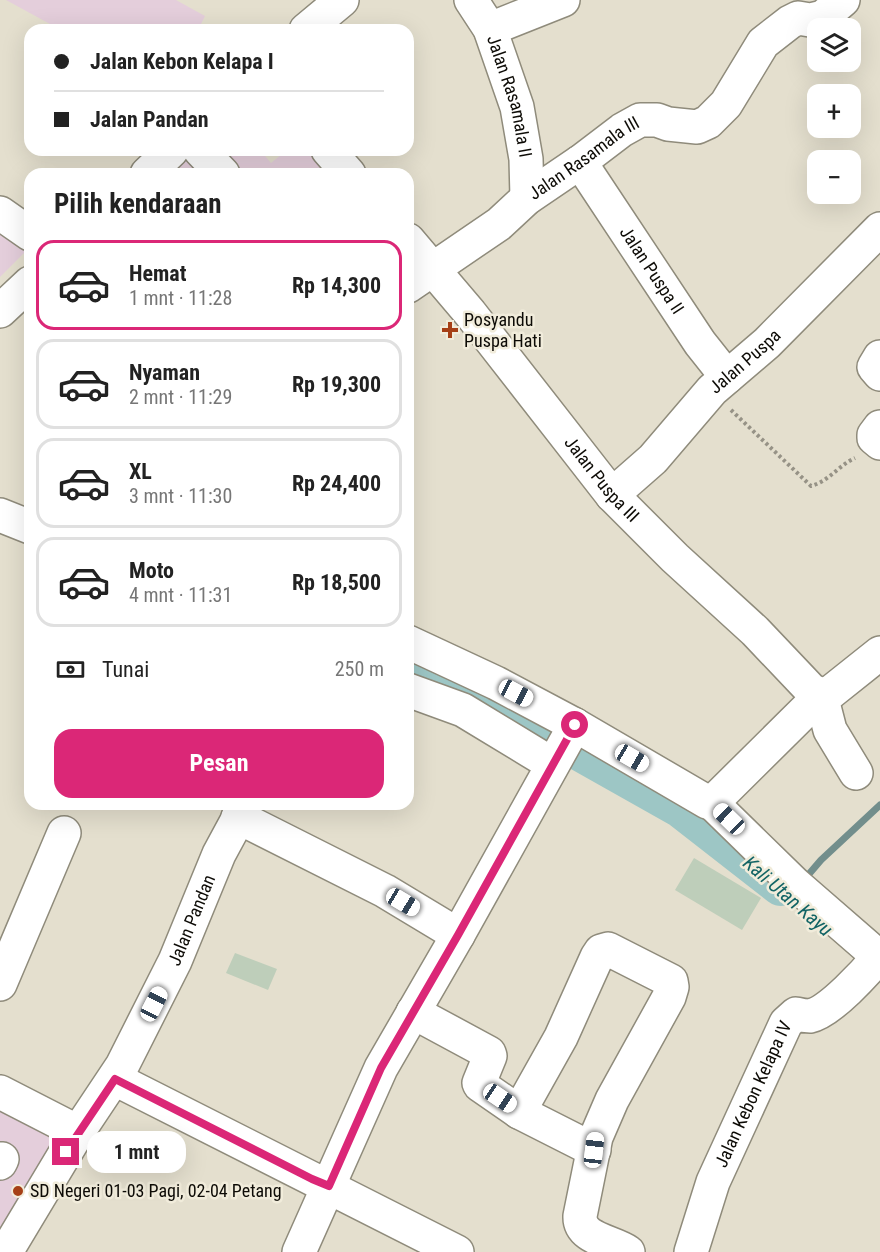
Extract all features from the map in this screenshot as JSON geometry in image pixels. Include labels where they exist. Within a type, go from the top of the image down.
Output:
[{"type":"street","points":[[313,24],[342,0]]},
{"type":"street","name":"Jalan Rasamala II","points":[[471,0],[490,29],[517,107],[526,159],[527,198]]},
{"type":"street","points":[[490,29],[562,0]]},
{"type":"street","name":"Jalan Rasamala III","points":[[421,278],[499,224],[527,198],[622,130],[640,120],[657,120],[668,124],[697,127],[708,122],[726,104],[763,43],[790,22],[798,18],[810,20],[823,17],[843,0]]},
{"type":"street","points":[[153,168],[166,156]]},
{"type":"street","points":[[206,156],[218,168]]},
{"type":"street","points":[[333,156],[344,168]]},
{"type":"street","name":"Jalan Puspa II","points":[[580,162],[700,343],[720,383]]},
{"type":"street","points":[[0,213],[24,230]]},
{"type":"street","name":"Jalan Puspa","points":[[612,495],[653,459],[720,383],[776,335],[880,229]]},
{"type":"street","name":"Jalan Puspa III","points":[[414,258],[421,278],[553,418],[612,495],[675,558],[755,631],[811,690],[821,695]]},
{"type":"street","points":[[0,311],[24,289]]},
{"type":"street","points":[[880,357],[874,367],[880,374]]},
{"type":"street","points":[[0,515],[24,525]]},
{"type":"street","points":[[414,645],[496,683],[563,746]]},
{"type":"street","points":[[712,803],[821,695],[831,692],[880,653]]},
{"type":"street","points":[[414,692],[463,710],[502,732],[563,746],[712,803],[873,963]]},
{"type":"street","points":[[821,695],[830,730],[856,773]]},
{"type":"street","points":[[299,1252],[381,1068],[563,746]]},
{"type":"street","points":[[242,811],[385,891],[458,935]]},
{"type":"street","name":"Jalan Pandan","points":[[6,1252],[78,1132],[115,1079],[175,962],[219,854],[242,811]]},
{"type":"street","points":[[2,972],[64,833]]},
{"type":"street","points":[[519,1112],[561,1038],[601,951],[608,949],[671,981],[669,997],[612,1100],[596,1137],[579,1224],[585,1232],[628,1252]]},
{"type":"street","name":"Jalan Kebon Kelapa IV","points":[[692,1252],[713,1182],[786,1023],[796,1014],[809,1016],[824,1009],[873,963]]},
{"type":"street","points":[[413,1012],[489,1053],[479,1083],[519,1112],[594,1150]]},
{"type":"street","points":[[115,1079],[329,1186],[422,1243],[457,1252]]},
{"type":"street","points":[[0,1092],[78,1132]]},
{"type":"path","points":[[720,383],[741,421],[811,486],[823,483],[848,461],[871,450],[880,437]]},
{"type":"shaded area","points":[[6,0],[176,0],[205,16],[201,24],[50,24]]},
{"type":"shaded area","points":[[178,156],[265,156],[271,163],[280,156],[324,156],[336,168],[164,168]]},
{"type":"shaded area","points":[[0,230],[24,249],[24,253],[0,277]]},
{"type":"shaded area","name":"SD Negeri 01-03 Pagi, 02-04 Petang","points":[[0,1094],[69,1130],[0,1252]]},
{"type":"green space","points":[[694,858],[761,898],[742,930],[675,890]]},
{"type":"green space","points":[[235,953],[277,969],[268,990],[226,973]]},
{"type":"waterway","name":"Kali Utan Kayu","points":[[414,668],[548,732],[681,807],[781,885]]},
{"type":"waterway","points":[[803,881],[821,860],[880,805]]},
{"type":"place","name":"Posyandu Puspa Hati","points":[[450,330]]},
{"type":"place","name":"SD Negeri 01-03 Pagi, 02-04 Petang","points":[[18,1191]]},
{"type":"route","points":[[66,1152],[115,1079],[329,1186],[381,1068],[575,725]]}]
